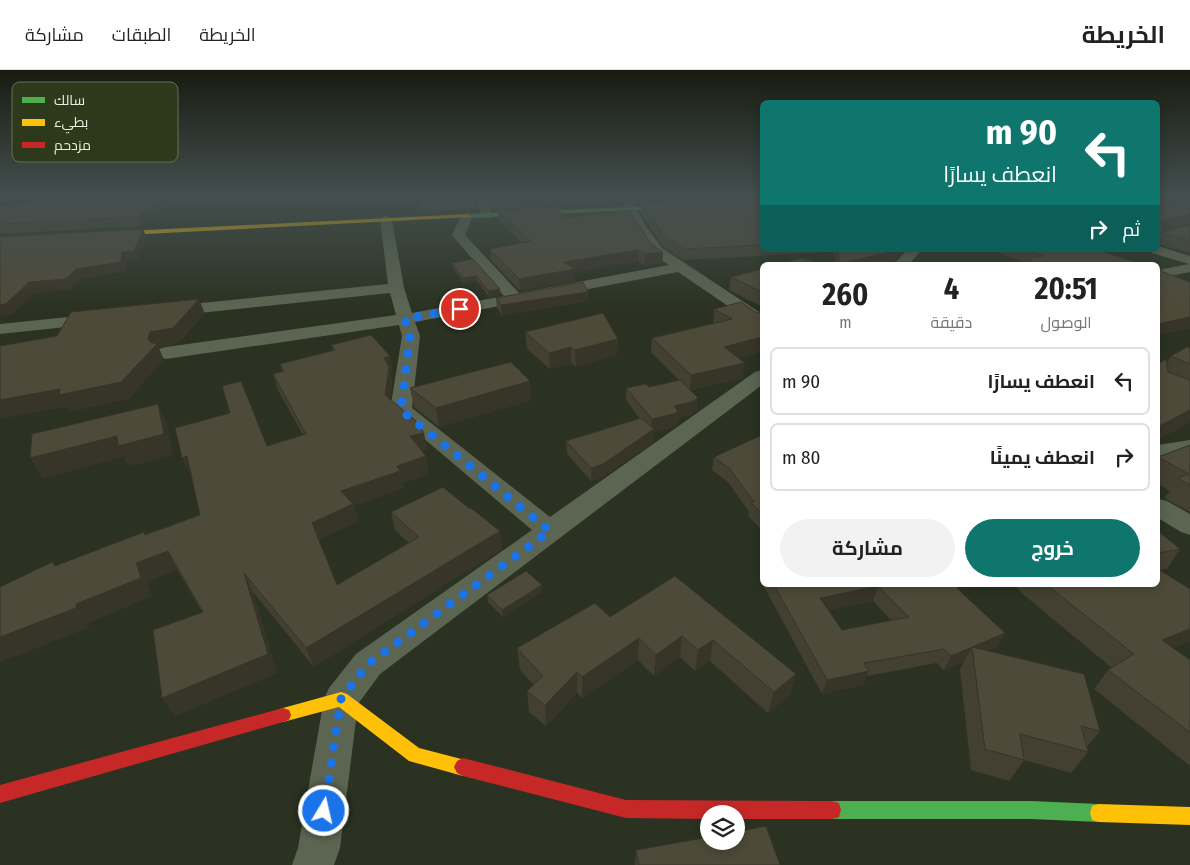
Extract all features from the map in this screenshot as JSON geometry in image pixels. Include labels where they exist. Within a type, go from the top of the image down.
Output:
[{"type":"main road","points":[[99,235],[115,234]]},
{"type":"main road","points":[[0,794],[341,699],[415,755],[626,809],[1031,810],[1190,816]]},
{"type":"street","points":[[388,234],[396,288],[410,336],[401,410],[550,531]]},
{"type":"street","points":[[458,234],[515,298]]},
{"type":"street","points":[[644,234],[657,251],[760,319]]},
{"type":"street","points":[[1160,251],[1190,260]]},
{"type":"street","points":[[903,262],[913,252]]},
{"type":"street","points":[[166,353],[405,319],[681,267]]},
{"type":"street","points":[[1160,275],[1190,268]]},
{"type":"street","points":[[1160,276],[1182,286]]},
{"type":"street","points":[[158,312],[396,288]]},
{"type":"street","points":[[0,329],[109,318]]},
{"type":"street","points":[[313,865],[319,848],[341,699],[368,664],[760,377]]},
{"type":"street","points":[[1160,452],[1190,447]]},
{"type":"street","points":[[1160,509],[1190,526]]},
{"type":"building","points":[[52,234],[141,234],[134,251],[122,252],[121,262],[76,269],[66,279],[29,282],[6,304],[0,305],[0,237]]},
{"type":"building","points":[[524,234],[645,234],[651,244],[663,252],[645,254],[638,250],[564,262],[575,269],[519,279],[490,249],[531,241]]},
{"type":"building","points":[[663,234],[760,234],[760,245],[684,249]]},
{"type":"building","points":[[1165,234],[1190,234],[1190,241]]},
{"type":"building","points":[[837,252],[889,252],[848,262],[840,262]]},
{"type":"building","points":[[1032,252],[1104,252],[1136,262],[1033,262],[1025,259],[1043,256]]},
{"type":"building","points":[[801,258],[815,262],[787,262]]},
{"type":"building","points":[[473,259],[500,289],[488,291],[477,276],[463,278],[452,263]]},
{"type":"building","points":[[760,270],[760,291],[731,277]]},
{"type":"building","points":[[1160,270],[1190,282],[1190,317],[1160,324]]},
{"type":"building","points":[[583,282],[588,292],[501,305],[496,298]]},
{"type":"building","points":[[199,299],[173,328],[150,332],[148,338],[150,342],[157,344],[121,382],[59,395],[60,389],[0,400],[0,346],[57,336],[71,312]]},
{"type":"building","points":[[741,302],[757,313],[760,313],[760,338],[724,347],[745,363],[691,375],[652,338],[732,319],[714,309]]},
{"type":"building","points":[[603,313],[618,339],[575,350],[571,347],[549,353],[525,332]]},
{"type":"building","points":[[371,335],[390,356],[384,358],[389,367],[385,395],[415,420],[424,433],[410,436],[426,456],[397,466],[400,471],[341,491],[353,504],[312,523],[337,585],[419,537],[391,512],[443,487],[500,531],[306,648],[244,573],[268,654],[162,698],[153,630],[203,612],[168,551],[136,563],[141,578],[76,604],[76,608],[0,637],[0,587],[52,562],[55,566],[144,532],[145,535],[200,515],[187,456],[182,458],[175,428],[230,413],[222,386],[241,381],[267,446],[306,434],[273,374],[284,371],[280,364],[335,350],[331,345]]},
{"type":"building","points":[[1187,347],[1190,348],[1190,364],[1171,356]]},
{"type":"building","points":[[1166,359],[1168,372],[1190,380],[1190,410],[1160,426],[1160,363]]},
{"type":"building","points":[[511,362],[530,381],[436,408],[410,388]]},
{"type":"building","points":[[680,380],[698,398],[692,402],[674,406],[678,411],[674,414],[652,419],[626,388],[646,384],[649,387]]},
{"type":"building","points":[[158,404],[164,434],[118,446],[117,436],[30,458],[32,434]]},
{"type":"building","points":[[641,418],[654,429],[603,464],[591,468],[566,441]]},
{"type":"building","points":[[760,436],[760,511],[751,503],[754,502],[730,469],[714,457]]},
{"type":"building","points":[[1190,445],[1190,485],[1178,478],[1189,474],[1160,458],[1160,456]]},
{"type":"building","points":[[1160,533],[1180,549],[1160,553]]},
{"type":"building","points":[[1160,570],[1190,589],[1190,629],[1162,640],[1190,660],[1190,732],[1108,670],[1134,654],[1050,587],[1160,587]]},
{"type":"building","points":[[526,571],[542,585],[502,610],[487,595]]},
{"type":"building","points":[[675,576],[796,674],[774,692],[713,640],[698,650],[682,636],[656,655],[639,638],[582,677],[577,672],[545,705],[527,691],[543,676],[517,648],[595,603],[610,617]]},
{"type":"building","points":[[775,587],[873,587],[820,598],[842,630],[909,617],[879,587],[957,587],[1005,633],[951,656],[944,649],[864,663],[869,671],[827,680]]},
{"type":"building","points":[[972,647],[1084,674],[1100,731],[1081,726],[1088,752],[1020,734],[1024,760],[985,749]]},
{"type":"building","points":[[766,826],[780,865],[639,865],[636,850],[700,839],[700,850],[745,850],[745,830]]},
{"type":"traffic: fast","points":[[832,810],[1031,810],[1099,813]]},
{"type":"traffic: slow","points":[[283,715],[341,699],[415,755],[463,767]]},
{"type":"traffic: slow","points":[[1099,813],[1190,816]]},
{"type":"traffic: jam","points":[[0,794],[283,715]]},
{"type":"traffic: jam","points":[[463,767],[626,809],[832,810]]},
{"type":"route","points":[[324,811],[341,699],[368,664],[550,531],[401,410],[410,336],[405,319],[460,309]]}]
